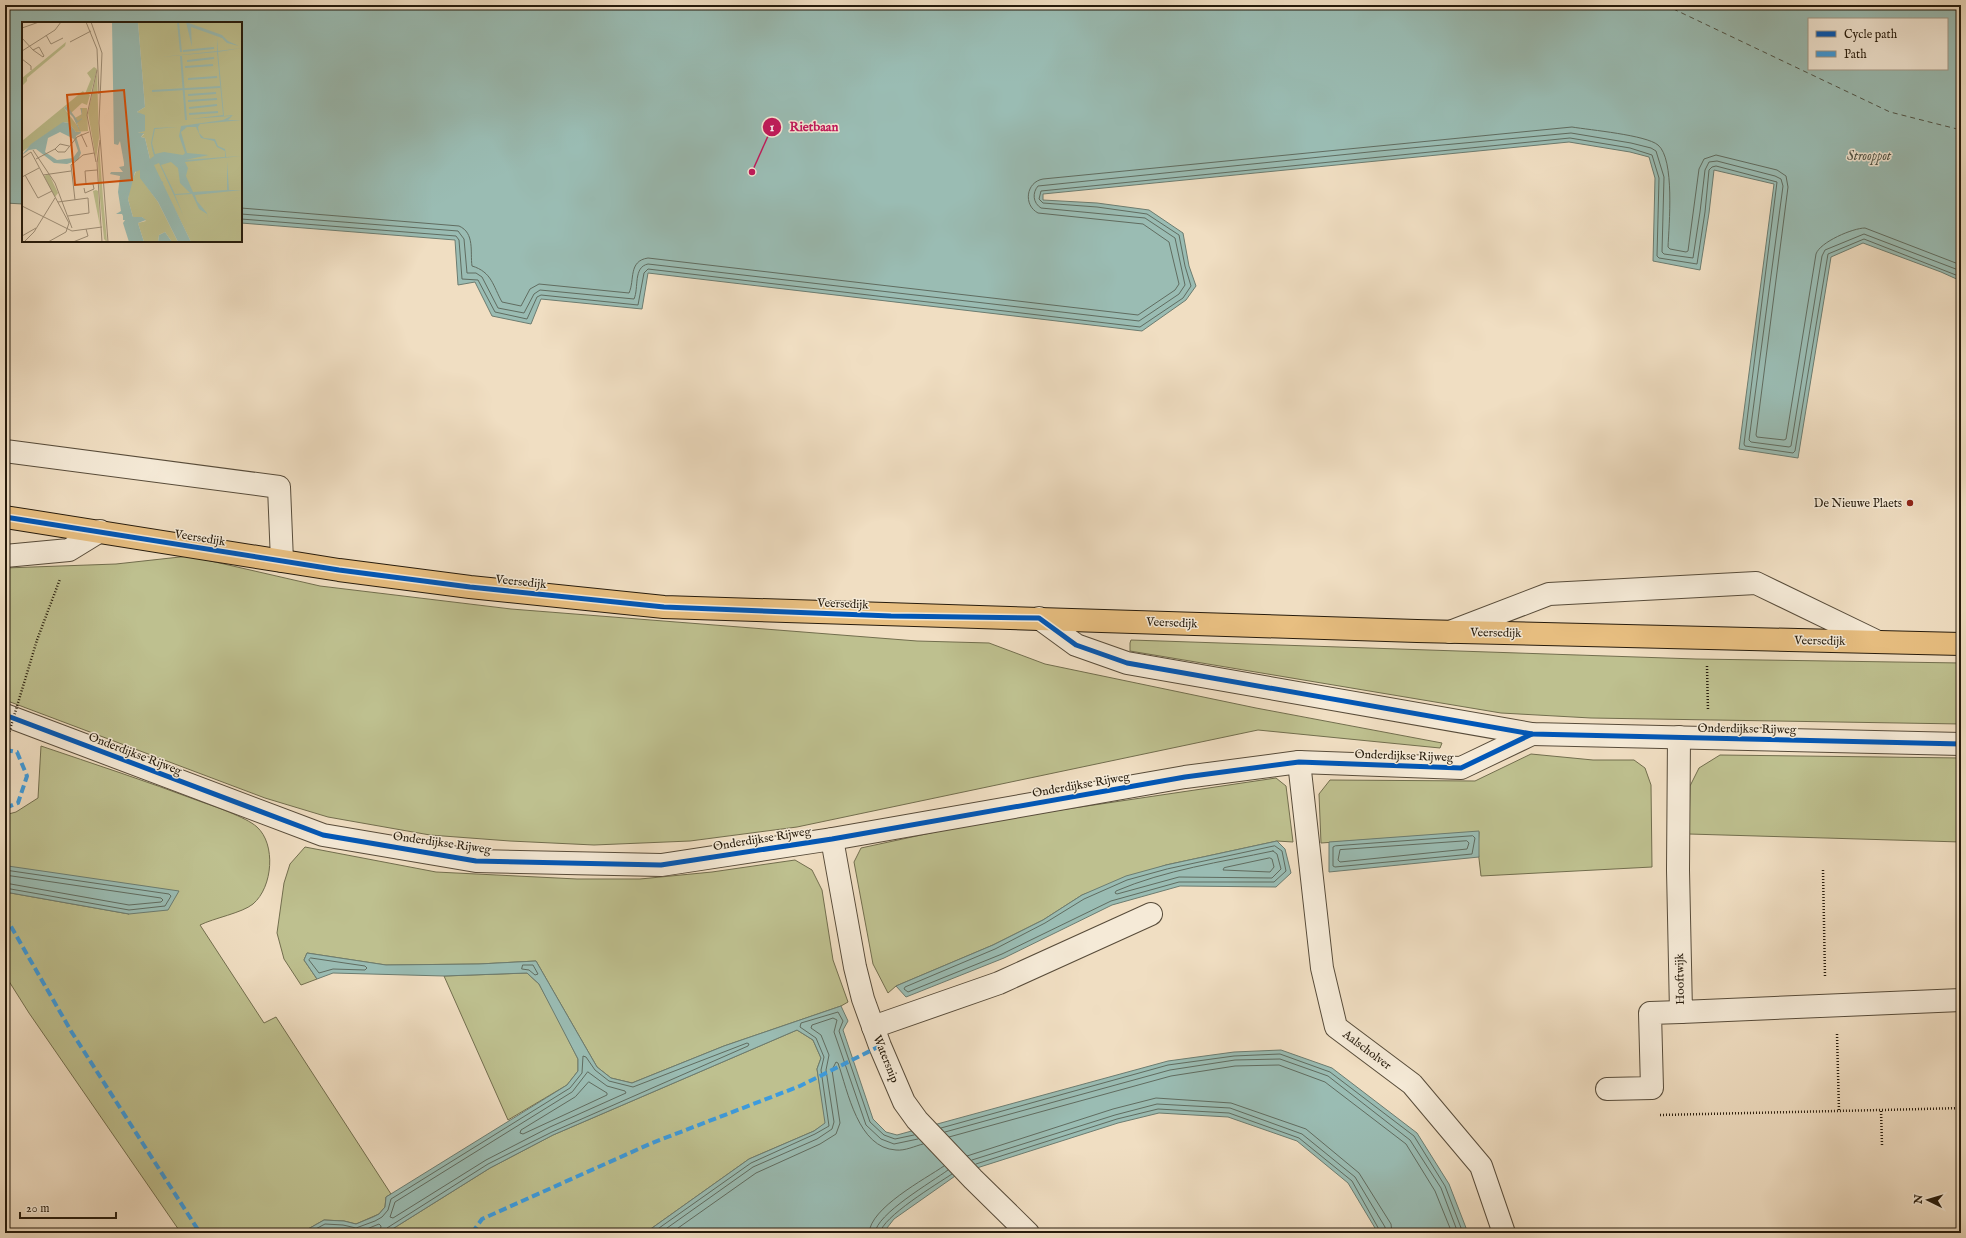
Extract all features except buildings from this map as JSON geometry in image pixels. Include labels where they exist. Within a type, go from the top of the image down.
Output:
[{"type":"main road","name":"Veersedijk","points":[[5,517],[339,570],[463,586],[664,607],[891,616],[1039,618],[1450,632],[1961,644]]},
{"type":"street","points":[[5,450],[279,487],[282,561]]},
{"type":"street","points":[[5,556],[69,550],[100,531]]},
{"type":"street","points":[[1450,632],[1549,594],[1756,582],[1878,642]]},
{"type":"street","name":"Onderdijkse Rijweg","points":[[1039,618],[1076,645],[1127,663],[1532,734],[1961,744]]},
{"type":"street","name":"Onderdijkse Rijweg","points":[[5,715],[323,835],[476,861],[661,865],[832,839],[1185,777],[1299,762],[1461,768],[1532,734]]},
{"type":"street","name":"Hooftwijk","points":[[1679,737],[1678,870],[1681,1012],[1961,1000]]},
{"type":"street","name":"Aalscholver","points":[[1299,762],[1322,968],[1336,1027],[1412,1084],[1482,1166],[1504,1233]]},
{"type":"street","name":"Watersnip","points":[[832,839],[855,967],[863,999],[904,1102],[917,1120],[973,1179],[1028,1233]]},
{"type":"street","points":[[873,1027],[999,983],[1151,914]]},
{"type":"street","points":[[1607,1089],[1652,1088],[1650,1013],[1681,1012]]},
{"type":"path","points":[[5,746],[36,640],[64,570],[69,550]]},
{"type":"path","points":[[1707,638],[1708,738]]},
{"type":"path","points":[[1823,870],[1839,1111]]},
{"type":"path","points":[[1652,1088],[1661,1116],[1961,1108]]},
{"type":"path","points":[[1881,1110],[1882,1145]]},
{"type":"green space","points":[[189,556],[320,586],[511,609],[917,641],[989,643],[1045,664],[1256,708],[1442,743],[1440,748],[1258,730],[797,827],[690,841],[594,845],[430,835],[328,817],[265,798],[5,700],[5,568],[116,564]]},
{"type":"green space","points":[[1131,640],[1696,659],[1961,663],[1961,724],[1591,718],[1501,713],[1130,651]]},
{"type":"green space","points":[[41,746],[229,812],[252,823],[263,834],[267,844],[270,866],[265,887],[260,897],[248,907],[200,925],[264,1023],[276,1017],[391,1194],[386,1197],[385,1207],[379,1214],[356,1224],[344,1221],[324,1220],[301,1233],[181,1233],[29,1013],[5,975],[5,892],[129,914],[5,865],[5,815],[16,812],[38,798]]},
{"type":"green space","points":[[1531,754],[1593,760],[1634,760],[1645,768],[1651,785],[1652,867],[1481,876],[1478,850],[1479,832],[1321,843],[1319,794],[1330,780],[1475,781]]},
{"type":"green space","points":[[1720,755],[1961,758],[1961,842],[1689,834],[1690,786],[1699,768]]},
{"type":"green space","points":[[1276,778],[1286,786],[1293,842],[1277,841],[1166,865],[1082,895],[1043,920],[993,945],[896,986],[888,993],[873,964],[854,862],[861,848],[986,821]]},
{"type":"green space","points":[[305,847],[436,872],[577,879],[640,879],[712,872],[795,860],[812,870],[822,890],[833,960],[848,1002],[841,1006],[724,1046],[632,1083],[611,1078],[597,1067],[536,961],[479,964],[386,965],[307,953],[304,960],[317,979],[301,985],[284,959],[277,933],[284,883],[290,864]]},
{"type":"green space","points":[[527,973],[539,984],[556,1015],[578,1059],[578,1071],[567,1085],[508,1120],[444,976]]},
{"type":"green space","points":[[797,1030],[813,1040],[821,1058],[817,1069],[826,1123],[814,1131],[749,1159],[645,1233],[386,1233],[490,1168],[553,1135]]},
{"type":"water","name":"Strooppot","points":[[5,5],[1961,5],[1961,281],[1863,243],[1831,257],[1798,458],[1739,449],[1774,184],[1714,170],[1700,270],[1653,261],[1655,178],[1649,157],[1630,152],[1569,142],[1043,194],[1043,200],[1097,203],[1149,210],[1183,233],[1189,266],[1196,286],[1186,300],[1142,331],[648,273],[642,309],[541,299],[531,324],[492,316],[475,282],[458,285],[455,240],[242,223],[242,22],[22,22],[22,204],[5,203]]},
{"type":"water","points":[[1479,831],[1479,857],[1329,872],[1329,842]]},
{"type":"water","points":[[1277,841],[1285,849],[1291,873],[1276,887],[1180,886],[1112,905],[1004,958],[906,997],[896,986],[993,945],[1043,920],[1082,895],[1126,876],[1166,865]]},
{"type":"water","points":[[5,865],[179,891],[168,910],[129,914],[5,892]]},
{"type":"water","points":[[307,953],[386,965],[479,964],[536,961],[597,1067],[611,1078],[632,1083],[724,1046],[841,1006],[848,1021],[843,1030],[873,1119],[886,1132],[897,1135],[1168,1061],[1234,1052],[1281,1050],[1332,1068],[1417,1133],[1449,1184],[1468,1233],[1378,1233],[1348,1183],[1297,1141],[1228,1117],[1159,1113],[1118,1123],[958,1174],[894,1219],[883,1233],[645,1233],[749,1159],[814,1131],[825,1123],[817,1069],[821,1058],[813,1040],[797,1030],[553,1135],[490,1168],[386,1233],[301,1233],[324,1220],[344,1221],[356,1224],[379,1214],[385,1207],[386,1197],[567,1085],[578,1071],[578,1059],[539,984],[527,973],[444,976],[333,973],[317,979],[304,960]]},
{"type":"ferry route","points":[[1665,5],[1890,112],[1961,130]]},
{"type":"marked path","points":[[5,750],[17,752],[27,776],[18,803],[5,808]]},
{"type":"marked path","points":[[5,820],[5,830]]},
{"type":"marked path","points":[[5,916],[71,1031],[200,1233]]},
{"type":"marked path","points":[[472,1233],[482,1219],[652,1143],[800,1086],[880,1046]]},
{"type":"cycle path","points":[[5,517],[339,570],[470,587],[664,607],[891,616],[1039,618],[1076,645],[1127,663],[1532,734],[1961,744]]},
{"type":"cycle path","points":[[5,715],[323,835],[476,861],[661,865],[832,839],[1185,777],[1299,762],[1461,768],[1532,734]]},
{"type":"place","name":"Rietbaan","points":[[752,172]]},
{"type":"place","name":"De Nieuwe Plaets","points":[[1910,503]]}]
